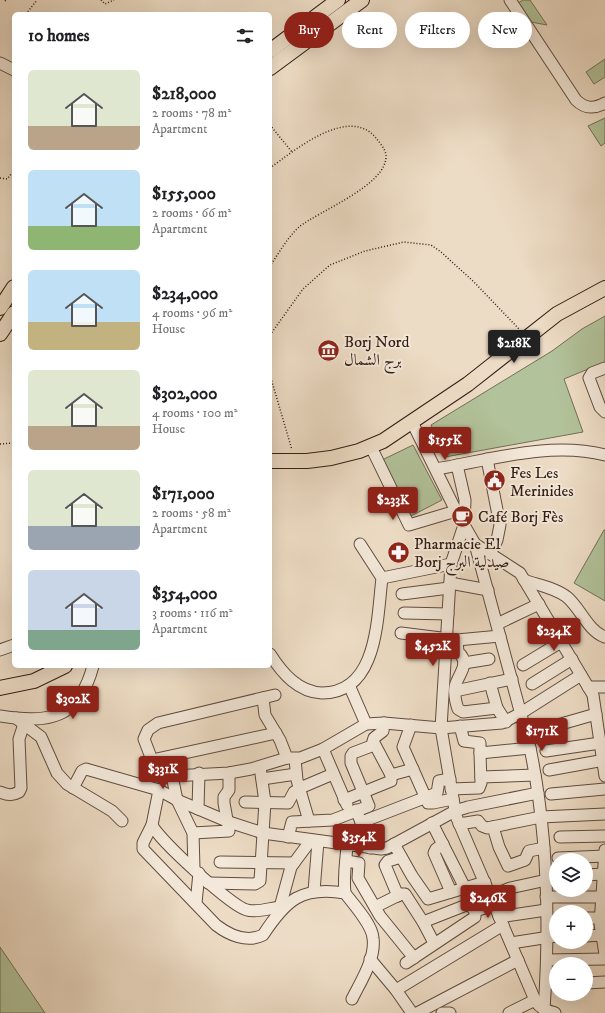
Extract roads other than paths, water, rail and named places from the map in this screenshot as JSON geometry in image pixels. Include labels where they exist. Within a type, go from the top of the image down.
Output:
[{"type":"main road","points":[[272,50],[338,0]]},
{"type":"main road","points":[[272,67],[362,0]]},
{"type":"main road","points":[[272,461],[331,458],[371,447],[390,437],[468,384],[565,308],[605,288]]},
{"type":"main road","points":[[0,308],[12,290]]},
{"type":"main road","points":[[0,334],[12,317]]},
{"type":"main road","points":[[0,688],[40,679],[62,668]]},
{"type":"street","points":[[510,0],[576,100],[585,107],[591,108],[605,103]]},
{"type":"street","points":[[0,63],[12,70]]},
{"type":"street","points":[[0,71],[12,71]]},
{"type":"street","points":[[605,368],[592,373],[589,378],[599,405],[605,412]]},
{"type":"street","points":[[412,422],[456,511],[475,544],[530,748],[538,794],[544,848],[549,871]]},
{"type":"street","points":[[371,447],[409,525],[456,511]]},
{"type":"street","points":[[436,469],[487,459],[568,450],[605,455]]},
{"type":"street","points":[[487,459],[500,525],[497,540],[490,554]]},
{"type":"street","points":[[457,466],[464,494],[464,526],[451,564],[440,728],[455,811],[459,824],[538,1006],[544,1010],[555,1013]]},
{"type":"street","points":[[272,657],[279,669],[296,684],[309,691],[334,692],[357,680],[370,656],[382,578],[360,544]]},
{"type":"street","points":[[475,544],[520,573],[593,695],[604,760],[605,776]]},
{"type":"street","points":[[382,578],[451,564]]},
{"type":"street","points":[[524,580],[567,597],[594,630],[605,637]]},
{"type":"street","points":[[402,594],[449,585],[488,590]]},
{"type":"street","points":[[497,624],[539,604]]},
{"type":"street","points":[[404,613],[448,614]]},
{"type":"street","points":[[401,632],[457,640],[500,636]]},
{"type":"street","points":[[457,640],[458,652],[462,655],[464,663],[455,691],[457,705],[460,711],[497,708]]},
{"type":"street","points":[[523,665],[561,642]]},
{"type":"street","points":[[0,650],[12,646]]},
{"type":"street","points":[[532,684],[572,659]]},
{"type":"street","points":[[464,663],[489,660]]},
{"type":"street","points":[[0,716],[20,721],[41,720],[59,715],[71,708],[90,677],[92,668]]},
{"type":"street","points":[[275,696],[158,723],[148,730],[144,739],[152,760],[161,777],[229,772],[291,758],[323,749],[366,724],[384,723],[440,728],[506,722],[581,675]]},
{"type":"street","points":[[455,691],[512,679]]},
{"type":"street","points":[[490,684],[497,708],[506,722]]},
{"type":"street","points":[[349,685],[366,724]]},
{"type":"street","points":[[588,687],[605,687]]},
{"type":"street","points":[[262,698],[265,715],[291,758],[308,822]]},
{"type":"street","points":[[547,728],[596,714]]},
{"type":"street","points":[[20,721],[41,736],[57,773],[73,788],[112,811],[122,821]]},
{"type":"street","points":[[0,792],[9,795],[15,794],[19,792],[21,788],[19,739],[20,721]]},
{"type":"street","points":[[344,800],[390,782],[392,775],[374,744],[374,738],[383,731],[384,723]]},
{"type":"street","points":[[411,725],[403,747],[425,797],[430,803],[451,789],[478,788],[481,777],[480,743],[464,741],[460,726]]},
{"type":"street","points":[[152,760],[276,733]]},
{"type":"street","points":[[546,751],[600,743]]},
{"type":"street","points":[[288,837],[292,822],[333,820],[369,806],[351,763],[351,756],[353,753],[374,744]]},
{"type":"street","points":[[480,753],[530,748]]},
{"type":"street","points":[[323,749],[344,800],[361,822],[370,848]]},
{"type":"street","points":[[549,770],[604,760]]},
{"type":"street","points":[[208,883],[258,883],[265,803],[260,766]]},
{"type":"street","points":[[73,788],[82,771],[86,769],[159,790],[177,800],[228,822],[263,833],[370,848],[387,848],[455,811],[468,807],[538,794]]},
{"type":"street","points":[[392,775],[413,769]]},
{"type":"street","points":[[193,833],[227,832],[230,829],[224,803],[224,797],[229,790],[229,772]]},
{"type":"street","points":[[198,774],[198,809]]},
{"type":"street","points":[[262,779],[296,774]]},
{"type":"street","points":[[245,802],[288,803],[294,792],[300,788],[332,774]]},
{"type":"street","points":[[481,777],[535,775]]},
{"type":"street","points":[[172,776],[177,800],[193,833],[197,871],[196,903]]},
{"type":"street","points":[[361,822],[437,793],[440,781],[451,789]]},
{"type":"street","points":[[551,794],[605,789]]},
{"type":"street","points":[[159,790],[152,825],[143,843],[143,849],[216,925],[226,933],[251,939],[263,935],[280,909],[291,866],[314,840]]},
{"type":"street","points":[[459,824],[478,821],[482,826],[493,827],[541,817],[605,814]]},
{"type":"street","points":[[432,823],[465,888]]},
{"type":"street","points":[[152,825],[159,836],[208,883],[246,910],[280,909],[294,899],[314,891],[345,893]]},
{"type":"street","points":[[493,827],[498,847],[508,866],[525,860],[531,850],[544,848]]},
{"type":"street","points":[[560,837],[605,836]]},
{"type":"street","points":[[314,840],[314,891]]},
{"type":"street","points":[[394,844],[428,899],[484,882]]},
{"type":"street","points":[[443,844],[436,848],[434,853],[451,892]]},
{"type":"street","points":[[347,845],[343,880],[345,893],[362,916],[373,937],[373,951],[352,999]]},
{"type":"street","points":[[605,850],[602,926],[605,954]]},
{"type":"street","points":[[593,857],[605,856]]},
{"type":"street","points":[[398,896],[385,865],[388,861],[401,857]]},
{"type":"street","points":[[346,861],[358,863],[358,878],[387,927],[396,934],[410,960],[475,917],[475,911],[469,904],[424,922]]},
{"type":"street","points":[[220,862],[294,863]]},
{"type":"street","points":[[593,875],[603,874]]},
{"type":"street","points":[[475,911],[493,901],[510,888],[549,880]]},
{"type":"street","points":[[549,887],[546,897],[549,912]]},
{"type":"street","points":[[375,907],[398,896],[407,896],[424,922],[434,943]]},
{"type":"street","points":[[546,897],[603,897]]},
{"type":"street","points":[[396,990],[501,921],[549,917]]},
{"type":"street","points":[[593,922],[602,926]]},
{"type":"street","points":[[593,932],[602,926]]},
{"type":"street","points":[[510,943],[549,936]]},
{"type":"street","points":[[549,948],[546,960],[549,974]]},
{"type":"street","points":[[370,959],[396,990],[412,1013]]},
{"type":"street","points":[[546,960],[605,959]]},
{"type":"street","points":[[417,1013],[518,960]]},
{"type":"street","points":[[593,982],[605,982]]},
{"type":"street","points":[[544,1010],[549,991]]},
{"type":"street","points":[[509,1013],[535,1000]]},
{"type":"street","points":[[442,1013],[450,1013]]},
{"type":"place","name":"Borj Nord برج الشمال","points":[[329,350]]},
{"type":"place","name":"Fes Les Merinides","points":[[494,481]]},
{"type":"place","name":"Café Borj Fès","points":[[463,516]]},
{"type":"place","name":"Pharmacie El Borj صيدلية البرج","points":[[399,552]]}]
